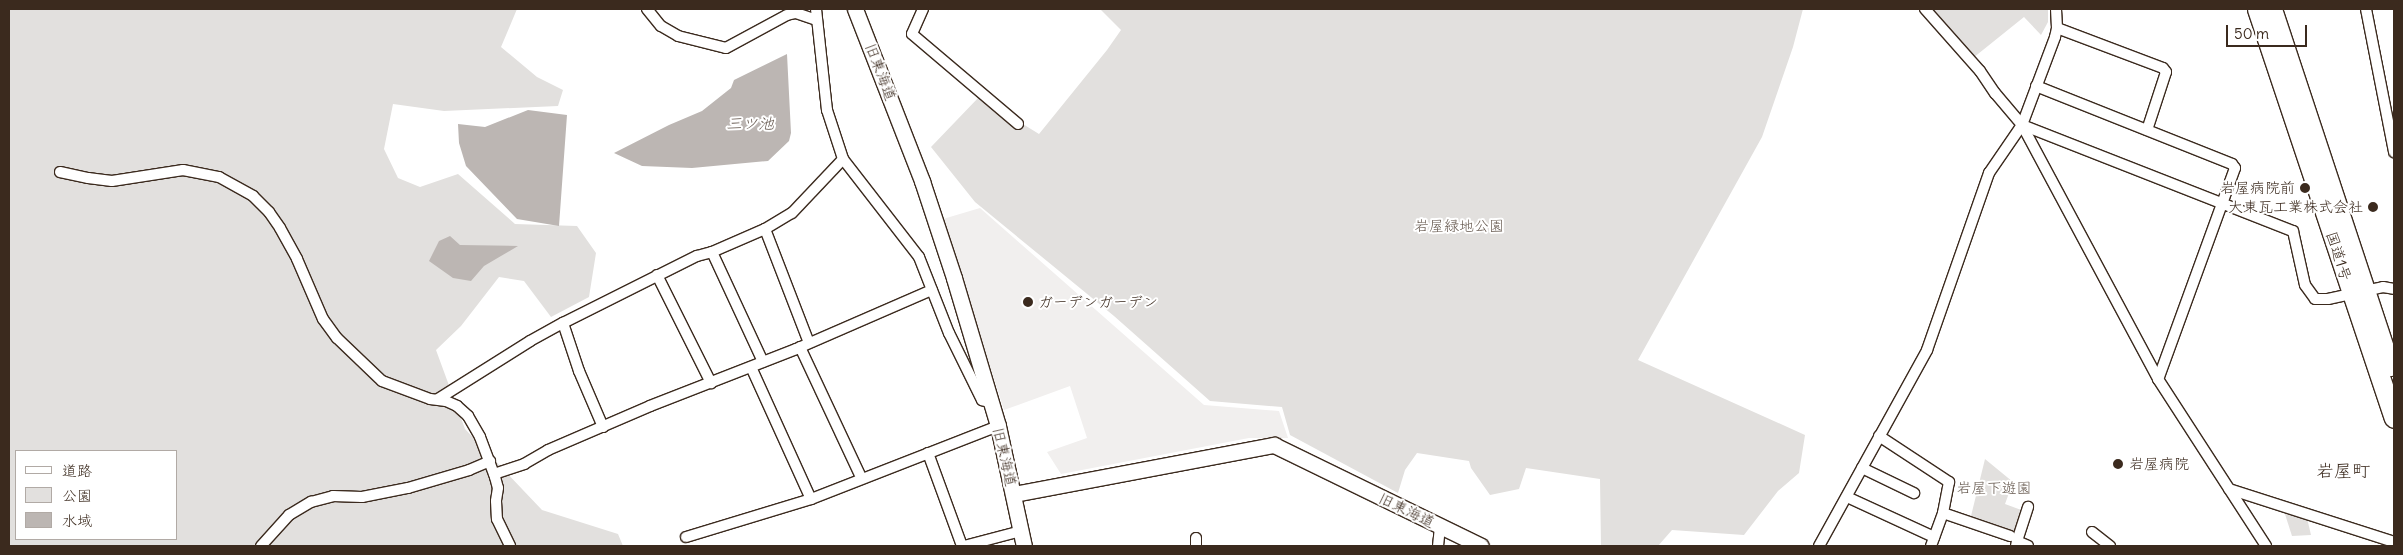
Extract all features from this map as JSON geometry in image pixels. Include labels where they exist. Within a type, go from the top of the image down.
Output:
[{"type":"highway","name":"国道1号","points":[[2257,9],[2358,292],[2394,379]]},
{"type":"highway","name":"国道1号","points":[[2272,9],[2358,292],[2394,418]]},
{"type":"street","points":[[647,9],[661,26],[678,36],[726,48],[787,15],[796,13],[816,20]]},
{"type":"street","points":[[816,9],[827,110],[843,159],[919,257],[949,333],[982,400],[992,403]]},
{"type":"street","name":"旧東海道","points":[[855,9],[922,181],[992,403],[1014,494],[1274,445],[1481,546]]},
{"type":"street","points":[[923,9],[912,34],[1018,124]]},
{"type":"street","points":[[1925,9],[1980,70],[1995,93],[2022,125],[2158,379],[2266,546]]},
{"type":"street","points":[[1819,546],[1927,350],[1989,174],[2022,125],[2057,28],[2056,9]]},
{"type":"street","points":[[2366,9],[2394,152]]},
{"type":"street","points":[[2057,28],[2163,68],[2166,72],[2147,130]]},
{"type":"street","points":[[2036,86],[2232,164],[2235,168],[2158,379]]},
{"type":"street","points":[[2022,125],[2293,231],[2305,285],[2316,299],[2328,299],[2383,287],[2394,289]]},
{"type":"street","points":[[438,399],[522,346],[563,323],[657,275],[765,229],[792,213],[843,159]]},
{"type":"street","points":[[60,172],[112,181],[183,170],[219,178],[252,196],[268,212],[280,228],[297,259],[323,319],[337,338],[382,381],[430,399],[438,399],[457,406],[468,416],[480,437],[490,461],[498,488],[496,501],[497,519],[510,546]]},
{"type":"street","points":[[765,229],[804,345],[861,477]]},
{"type":"street","points":[[712,252],[763,362]]},
{"type":"street","points":[[657,275],[711,383]]},
{"type":"street","points":[[494,474],[524,464],[548,450],[804,345],[932,290]]},
{"type":"street","points":[[563,323],[579,371],[603,427]]},
{"type":"street","points":[[751,367],[811,499]]},
{"type":"street","points":[[686,537],[811,499],[861,477],[998,426]]},
{"type":"street","points":[[1847,497],[1932,542],[1943,513],[1949,482],[1879,436]]},
{"type":"street","points":[[928,452],[963,546],[1023,539],[1014,494]]},
{"type":"street","points":[[261,546],[289,515],[311,502],[333,496],[362,498],[408,488],[469,470],[490,461]]},
{"type":"street","points":[[1862,468],[1914,493]]},
{"type":"street","points":[[2229,489],[2394,542]]},
{"type":"street","points":[[2014,541],[2028,507]]},
{"type":"street","points":[[1943,513],[2028,546]]},
{"type":"street","points":[[1438,546],[1440,526]]},
{"type":"street","points":[[2092,532],[2101,542],[2110,546]]},
{"type":"shaded area","name":"ガーデンガーデン","points":[[980,208],[1204,405],[1279,411],[1288,438],[1249,438],[1061,474],[1047,452],[1087,438],[1070,386],[1004,410],[943,219]]},
{"type":"green space","points":[[9,9],[517,9],[501,47],[537,77],[563,90],[558,106],[444,111],[393,104],[384,149],[398,178],[420,187],[458,174],[515,224],[577,226],[596,253],[589,297],[551,317],[524,281],[499,277],[461,326],[436,350],[465,429],[542,510],[618,534],[623,546],[9,546]]},
{"type":"green space","name":"岩屋緑地公園","points":[[1100,9],[1803,9],[1793,47],[1762,137],[1638,360],[1805,435],[1799,473],[1778,491],[1744,535],[1672,530],[1658,546],[1601,546],[1600,479],[1526,468],[1519,489],[1490,495],[1471,468],[1469,461],[1417,453],[1405,470],[1398,493],[1290,435],[1282,407],[1210,401],[1114,316],[975,202],[931,147],[979,97],[1039,134],[1121,30]]},
{"type":"green space","points":[[1925,9],[2048,9],[2048,22],[2041,35],[2024,17],[1973,58]]},
{"type":"green space","name":"岩屋下遊園","points":[[1985,459],[2013,482],[2005,504],[2024,511],[2018,532],[1971,516]]},
{"type":"green space","points":[[2285,514],[2307,518],[2311,535],[2292,536]]},
{"type":"water","name":"三ツ池","points":[[787,54],[791,133],[789,141],[768,161],[692,168],[642,166],[614,153],[669,125],[702,111],[731,88],[734,80]]},
{"type":"water","points":[[528,110],[567,115],[559,226],[517,219],[466,166],[459,143],[458,124],[485,127]]},
{"type":"water","points":[[450,236],[460,245],[518,246],[484,266],[471,281],[453,278],[429,261],[439,241]]},
{"type":"place","name":"岩屋病院前","points":[[2305,188]]},
{"type":"place","name":"大東瓦工業株式会社","points":[[2373,207]]},
{"type":"place","name":"ガーデンガーデン","points":[[1028,302]]},
{"type":"place","name":"岩屋病院","points":[[2118,464]]},
{"type":"district","name":"岩屋町","points":[[2343,471]]}]
